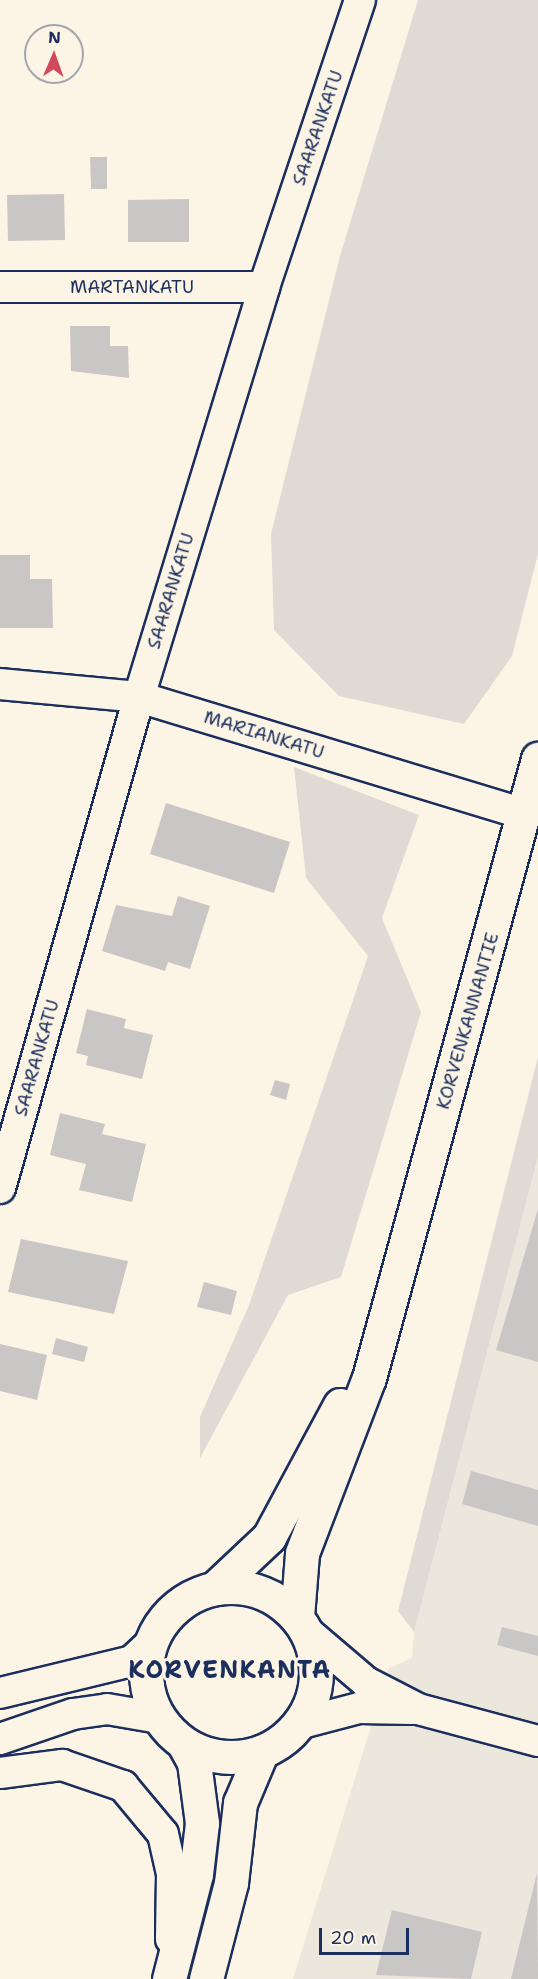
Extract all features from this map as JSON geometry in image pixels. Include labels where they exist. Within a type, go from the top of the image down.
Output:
[{"type":"main road","name":"KORVENKANNANTIE","points":[[302,1624],[302,1553],[369,1378],[393,1282],[538,759]]},
{"type":"main road","name":"KORVENKANNANTIE","points":[[216,1587],[269,1537],[355,1374],[393,1282]]},
{"type":"main road","points":[[168,1979],[196,1874],[202,1822],[194,1762],[184,1743],[159,1718],[145,1670],[149,1645],[174,1607],[216,1587],[260,1591],[302,1624],[316,1679],[298,1724],[262,1751],[240,1803],[231,1883],[206,1979]]},
{"type":"main road","points":[[184,1743],[208,1755],[262,1751]]},
{"type":"street","name":"SAARANKATU","points":[[0,1188],[139,696],[264,287],[360,0]]},
{"type":"street","name":"MARTANKATU","points":[[0,287],[264,287]]},
{"type":"street","name":"MARIANKATU","points":[[0,684],[139,696],[523,814]]},
{"type":"street","points":[[302,1624],[366,1682],[418,1709],[538,1741]]},
{"type":"street","points":[[0,1693],[132,1661],[149,1645]]},
{"type":"street","points":[[298,1724],[359,1708],[418,1709]]},
{"type":"street","points":[[0,1739],[39,1723],[96,1711],[159,1718]]},
{"type":"street","points":[[0,1773],[62,1765],[94,1772],[123,1786],[163,1834],[172,1885],[168,1979]]},
{"type":"shaded area","points":[[418,0],[538,0],[538,554],[512,656],[464,724],[339,696],[274,630],[271,534],[340,256]]},
{"type":"shaded area","points":[[294,767],[419,815],[382,918],[421,1012],[341,1277],[288,1295],[200,1458],[200,1417],[249,1305],[368,956],[306,878]]},
{"type":"shaded area","points":[[538,1057],[538,1157],[414,1632],[398,1611]]},
{"type":"shaded area","points":[[538,1157],[538,1979],[293,1979],[389,1668],[412,1658],[414,1632]]},
{"type":"building","points":[[90,157],[107,157],[107,189],[91,189]]},
{"type":"building","points":[[64,194],[65,240],[8,241],[7,195]]},
{"type":"building","points":[[189,199],[189,242],[128,242],[128,200]]},
{"type":"building","points":[[70,326],[110,326],[110,346],[128,346],[129,378],[71,371]]},
{"type":"building","points":[[0,555],[30,555],[30,579],[52,579],[53,628],[0,628]]},
{"type":"building","points":[[166,803],[290,842],[274,893],[150,854]]},
{"type":"building","points":[[178,896],[210,906],[190,969],[168,962],[165,971],[102,951],[116,905],[172,916]]},
{"type":"building","points":[[87,1009],[126,1019],[124,1028],[153,1035],[142,1079],[86,1065],[88,1056],[76,1053]]},
{"type":"building","points":[[275,1080],[290,1084],[286,1100],[270,1095]]},
{"type":"building","points":[[60,1113],[105,1124],[102,1134],[146,1144],[132,1202],[79,1190],[86,1164],[50,1155]]},
{"type":"building","points":[[538,1209],[538,1362],[496,1350]]},
{"type":"building","points":[[21,1239],[128,1261],[114,1314],[8,1292]]},
{"type":"building","points":[[204,1282],[237,1291],[231,1315],[197,1307]]},
{"type":"building","points":[[56,1338],[88,1347],[84,1362],[52,1354]]},
{"type":"building","points":[[0,1344],[47,1355],[37,1400],[0,1391]]},
{"type":"building","points":[[471,1471],[538,1490],[538,1526],[462,1504]]},
{"type":"building","points":[[502,1627],[538,1636],[538,1656],[497,1645]]},
{"type":"building","points":[[537,1873],[538,1979],[511,1979]]},
{"type":"building","points":[[392,1910],[482,1932],[471,1979],[376,1975]]},
{"type":"district","name":"KORVENKANTA","points":[[230,1671]]}]
